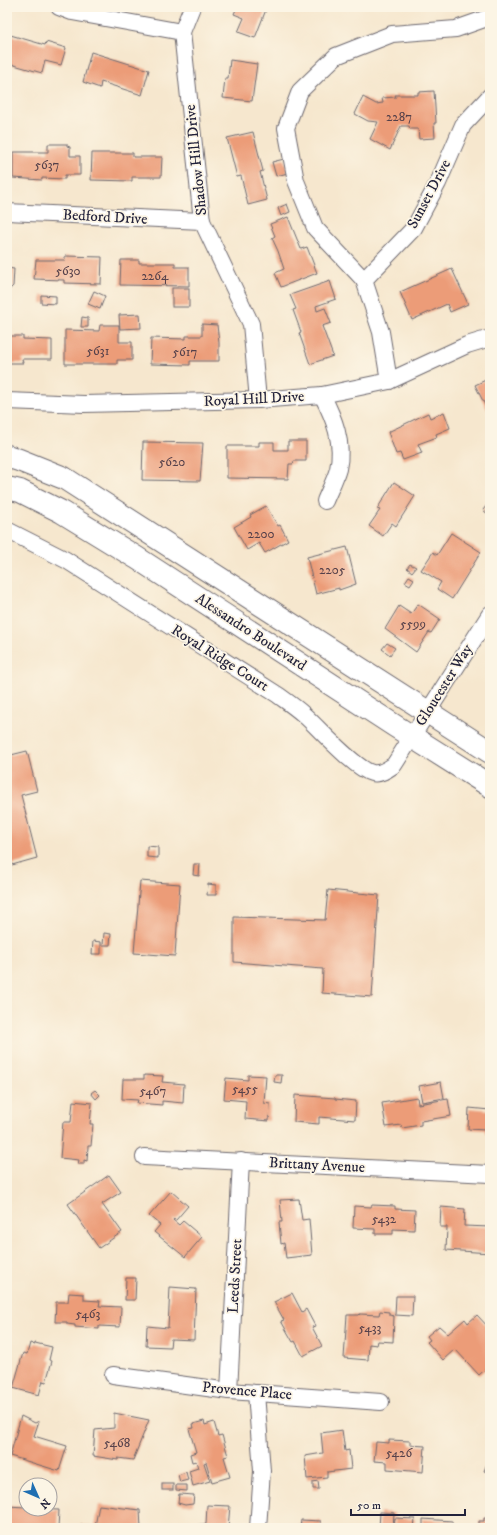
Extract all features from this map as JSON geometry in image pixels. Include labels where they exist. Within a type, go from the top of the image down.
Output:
[{"type":"main road","name":"Alessandro Boulevard","points":[[7,456],[71,482],[490,752]]},
{"type":"main road","name":"Alessandro Boulevard","points":[[7,488],[20,491],[62,512],[137,558],[490,786]]},
{"type":"street","points":[[59,7],[72,12],[182,32]]},
{"type":"street","name":"Shadow Hill Drive","points":[[192,7],[182,32],[202,221],[251,324],[258,400]]},
{"type":"street","points":[[388,381],[381,332],[364,280],[315,228],[296,181],[286,128],[300,91],[336,56],[392,34],[456,29],[490,17]]},
{"type":"street","name":"Sunset Drive","points":[[364,280],[414,228],[438,183],[464,125],[490,96]]},
{"type":"street","name":"Bedford Drive","points":[[7,212],[202,221]]},
{"type":"street","name":"Royal Hill Drive","points":[[7,402],[84,404],[258,400],[322,395],[388,381],[467,345],[490,338]]},
{"type":"street","points":[[322,395],[332,413],[340,442],[338,469],[325,501]]},
{"type":"street","name":"Royal Ridge Court","points":[[7,530],[66,560],[278,695],[302,713],[362,768],[373,774],[384,772],[394,765],[412,737]]},
{"type":"street","name":"Gloucester Way","points":[[412,737],[490,614]]},
{"type":"street","name":"Brittany Avenue","points":[[144,1156],[490,1174]]},
{"type":"street","name":"Leeds Street","points":[[229,1391],[241,1161]]},
{"type":"street","name":"Provence Place","points":[[113,1375],[229,1391],[381,1402]]},
{"type":"street","points":[[256,1393],[262,1471],[258,1528]]},
{"type":"building","points":[[237,7],[267,7],[255,38],[238,32],[244,18],[234,14]]},
{"type":"building","points":[[7,34],[45,45],[46,42],[66,48],[61,65],[45,61],[42,73],[7,63]]},
{"type":"building","points":[[91,52],[149,70],[142,95],[101,82],[100,88],[83,82]]},
{"type":"building","points":[[230,60],[257,64],[252,101],[223,98],[225,78],[228,78]]},
{"type":"building","points":[[434,91],[436,123],[434,123],[435,138],[419,139],[418,129],[410,129],[409,126],[401,126],[390,150],[370,139],[378,122],[368,121],[355,114],[363,97],[376,104],[383,103],[382,98],[396,97],[395,95],[418,95],[418,92]]},
{"type":"building","points":[[253,132],[263,171],[260,172],[267,200],[248,205],[241,176],[237,177],[227,138]]},
{"type":"building","points":[[48,144],[67,144],[67,146],[70,147],[70,156],[80,156],[80,175],[65,175],[65,179],[42,178],[42,180],[13,178],[13,152],[48,152]]},
{"type":"building","points":[[92,153],[133,153],[133,157],[162,157],[161,177],[132,177],[132,181],[91,180]]},
{"type":"building","points":[[284,159],[288,173],[276,176],[272,162]]},
{"type":"building","points":[[287,204],[290,212],[281,216],[278,208]]},
{"type":"building","points":[[288,217],[301,249],[307,247],[317,273],[281,287],[275,273],[284,269],[272,238],[275,236],[270,224]]},
{"type":"building","points":[[65,256],[102,257],[101,284],[64,283],[64,280],[34,279],[36,260],[65,260]]},
{"type":"building","points":[[121,260],[139,260],[139,263],[175,263],[175,267],[189,267],[189,286],[120,285]]},
{"type":"building","points":[[7,268],[14,269],[13,286],[10,289],[7,289]]},
{"type":"building","points":[[452,269],[468,304],[450,312],[447,304],[412,320],[400,292]]},
{"type":"building","points":[[330,281],[336,299],[316,306],[317,311],[325,308],[331,323],[322,326],[333,356],[310,364],[299,333],[301,332],[293,310],[296,309],[290,295]]},
{"type":"building","points":[[172,288],[189,288],[189,307],[172,307]]},
{"type":"building","points":[[94,291],[105,296],[100,309],[88,304]]},
{"type":"building","points":[[41,295],[56,296],[56,304],[41,303]]},
{"type":"building","points":[[140,314],[141,328],[120,329],[119,315]]},
{"type":"building","points":[[82,317],[88,318],[88,327],[81,327]]},
{"type":"building","points":[[202,324],[217,325],[219,361],[190,361],[190,365],[150,364],[151,338],[186,339],[186,336],[202,336]]},
{"type":"building","points":[[100,325],[119,325],[119,342],[132,342],[132,360],[117,360],[117,364],[65,364],[65,330],[99,331]]},
{"type":"building","points":[[7,336],[23,336],[23,339],[52,340],[52,359],[22,359],[23,363],[7,363]]},
{"type":"building","points":[[490,378],[490,415],[475,385]]},
{"type":"building","points":[[444,412],[450,428],[436,434],[437,437],[418,444],[422,453],[403,460],[400,453],[396,454],[388,432],[428,413],[430,418]]},
{"type":"building","points":[[288,441],[306,441],[306,461],[294,461],[293,464],[289,464],[288,479],[227,478],[227,446],[259,446],[259,442],[274,442],[274,450],[288,450]]},
{"type":"building","points":[[143,442],[203,443],[200,481],[142,480]]},
{"type":"building","points":[[394,482],[415,496],[396,526],[392,523],[383,536],[369,526],[380,510],[377,509]]},
{"type":"building","points":[[490,501],[490,516],[483,510]]},
{"type":"building","points":[[266,506],[278,526],[280,525],[288,540],[265,553],[259,543],[247,550],[234,527],[251,517],[250,515]]},
{"type":"building","points":[[451,533],[481,552],[452,599],[437,589],[441,582],[421,570],[433,552],[437,555]]},
{"type":"building","points":[[347,547],[356,584],[339,590],[339,588],[316,594],[307,557]]},
{"type":"building","points":[[410,564],[416,567],[412,572],[407,568]]},
{"type":"building","points":[[409,576],[414,579],[410,585],[405,582]]},
{"type":"building","points":[[418,604],[440,619],[431,633],[429,632],[416,652],[385,629],[399,606],[411,614]]},
{"type":"building","points":[[387,643],[395,648],[390,655],[382,649]]},
{"type":"building","points":[[27,751],[37,791],[21,795],[37,858],[12,865],[7,844],[7,756]]},
{"type":"building","points":[[147,846],[158,847],[158,858],[147,857]]},
{"type":"building","points":[[194,864],[200,864],[199,876],[193,875]]},
{"type":"building","points":[[140,881],[180,884],[175,956],[134,953]]},
{"type":"building","points":[[208,884],[216,885],[216,895],[207,895]]},
{"type":"building","points":[[328,890],[379,895],[372,997],[322,993],[323,969],[234,962],[234,917],[325,920]]},
{"type":"building","points":[[104,933],[111,934],[110,945],[103,945]]},
{"type":"building","points":[[93,941],[101,942],[101,954],[92,954]]},
{"type":"building","points":[[144,1075],[163,1076],[162,1082],[184,1084],[183,1103],[162,1101],[162,1105],[137,1103],[138,1100],[122,1099],[123,1079],[144,1079]]},
{"type":"building","points":[[248,1075],[266,1076],[264,1103],[270,1104],[269,1121],[245,1119],[246,1101],[224,1099],[226,1078],[248,1080]]},
{"type":"building","points":[[275,1075],[282,1075],[281,1083],[274,1082]]},
{"type":"building","points":[[441,1082],[444,1098],[422,1102],[419,1086]]},
{"type":"building","points":[[95,1090],[100,1095],[96,1099],[91,1093]]},
{"type":"building","points":[[295,1095],[356,1101],[355,1120],[319,1117],[319,1124],[294,1122]]},
{"type":"building","points":[[417,1097],[418,1104],[448,1099],[451,1116],[421,1121],[421,1125],[402,1128],[401,1125],[386,1127],[382,1103]]},
{"type":"building","points":[[73,1101],[92,1103],[90,1124],[93,1124],[91,1146],[88,1146],[87,1161],[84,1160],[84,1164],[78,1164],[79,1160],[60,1158],[63,1122],[71,1122]]},
{"type":"building","points":[[469,1108],[490,1110],[490,1134],[485,1133],[485,1130],[468,1129]]},
{"type":"building","points":[[109,1175],[121,1192],[102,1204],[122,1232],[99,1248],[68,1204]]},
{"type":"building","points":[[171,1191],[188,1206],[176,1220],[173,1220],[179,1225],[183,1221],[202,1237],[185,1257],[154,1232],[160,1225],[149,1216]]},
{"type":"building","points":[[299,1199],[302,1220],[309,1219],[312,1255],[286,1258],[284,1243],[281,1244],[279,1222],[282,1222],[280,1200]]},
{"type":"building","points":[[372,1205],[395,1206],[395,1209],[415,1210],[414,1230],[393,1229],[393,1234],[375,1234],[375,1229],[353,1228],[354,1206],[371,1207]]},
{"type":"building","points":[[441,1207],[465,1209],[464,1226],[490,1227],[490,1253],[446,1250],[447,1227],[440,1227]]},
{"type":"building","points":[[126,1278],[136,1278],[135,1300],[125,1300]]},
{"type":"building","points":[[170,1287],[196,1289],[194,1340],[171,1339],[170,1347],[146,1346],[147,1326],[168,1328]]},
{"type":"building","points":[[69,1293],[84,1294],[84,1300],[100,1301],[99,1306],[121,1307],[120,1327],[99,1326],[99,1329],[75,1327],[75,1325],[67,1324],[67,1322],[55,1322],[56,1302],[68,1302]]},
{"type":"building","points":[[292,1293],[302,1312],[306,1309],[315,1326],[312,1327],[322,1346],[303,1356],[295,1341],[293,1342],[281,1321],[284,1320],[274,1302]]},
{"type":"building","points":[[396,1296],[413,1296],[412,1316],[395,1315]]},
{"type":"building","points":[[380,1311],[389,1312],[389,1315],[394,1316],[393,1342],[378,1341],[377,1345],[369,1344],[368,1360],[344,1358],[347,1315],[379,1315]]},
{"type":"building","points":[[477,1315],[490,1329],[490,1341],[487,1343],[490,1346],[490,1365],[479,1375],[455,1349],[443,1360],[427,1342],[430,1340],[427,1336],[439,1326],[448,1334],[465,1319],[468,1323]]},
{"type":"building","points":[[30,1343],[52,1347],[49,1360],[52,1361],[46,1382],[43,1381],[39,1395],[13,1388],[23,1353],[27,1354]]},
{"type":"building","points":[[114,1413],[149,1420],[133,1460],[118,1458],[118,1460],[93,1456],[95,1430],[114,1428]]},
{"type":"building","points":[[21,1416],[35,1423],[39,1421],[34,1436],[67,1446],[59,1471],[10,1456]]},
{"type":"building","points":[[204,1421],[205,1425],[214,1422],[218,1436],[222,1435],[228,1456],[224,1457],[230,1477],[212,1482],[206,1462],[204,1463],[210,1481],[193,1486],[189,1471],[198,1468],[196,1461],[192,1462],[190,1454],[196,1452],[189,1429],[194,1428],[193,1424]]},
{"type":"building","points":[[342,1430],[345,1451],[349,1450],[351,1469],[327,1472],[327,1477],[307,1479],[305,1456],[323,1453],[321,1433]]},
{"type":"building","points":[[389,1440],[410,1441],[410,1445],[425,1446],[423,1472],[387,1469],[387,1462],[374,1461],[376,1442],[389,1443]]},
{"type":"building","points":[[490,1456],[490,1473],[484,1471]]},
{"type":"building","points":[[186,1472],[188,1480],[180,1482],[178,1475]]},
{"type":"building","points":[[318,1481],[319,1489],[313,1489],[313,1482]]},
{"type":"building","points":[[162,1484],[173,1484],[173,1490],[162,1490]]},
{"type":"building","points":[[176,1485],[187,1485],[187,1491],[176,1490]]},
{"type":"building","points":[[179,1494],[194,1495],[193,1504],[185,1505],[178,1503]]},
{"type":"building","points":[[99,1505],[140,1510],[141,1528],[80,1528],[80,1525],[95,1526]]},
{"type":"building","points":[[207,1505],[230,1506],[228,1528],[187,1528],[188,1525],[206,1524]]},
{"type":"building","points":[[7,1506],[18,1507],[18,1517],[58,1517],[59,1510],[58,1528],[7,1528]]},
{"type":"building","points":[[380,1512],[394,1513],[393,1528],[379,1528]]},
{"type":"building","points":[[395,1518],[415,1519],[414,1528],[394,1528]]},
{"type":"building","points":[[484,1518],[490,1518],[490,1528],[479,1528],[479,1521],[484,1521]]},
{"type":"building","points":[[423,1519],[452,1521],[452,1528],[423,1528]]},
{"type":"building","points":[[301,1520],[321,1521],[321,1528],[300,1528]]}]
